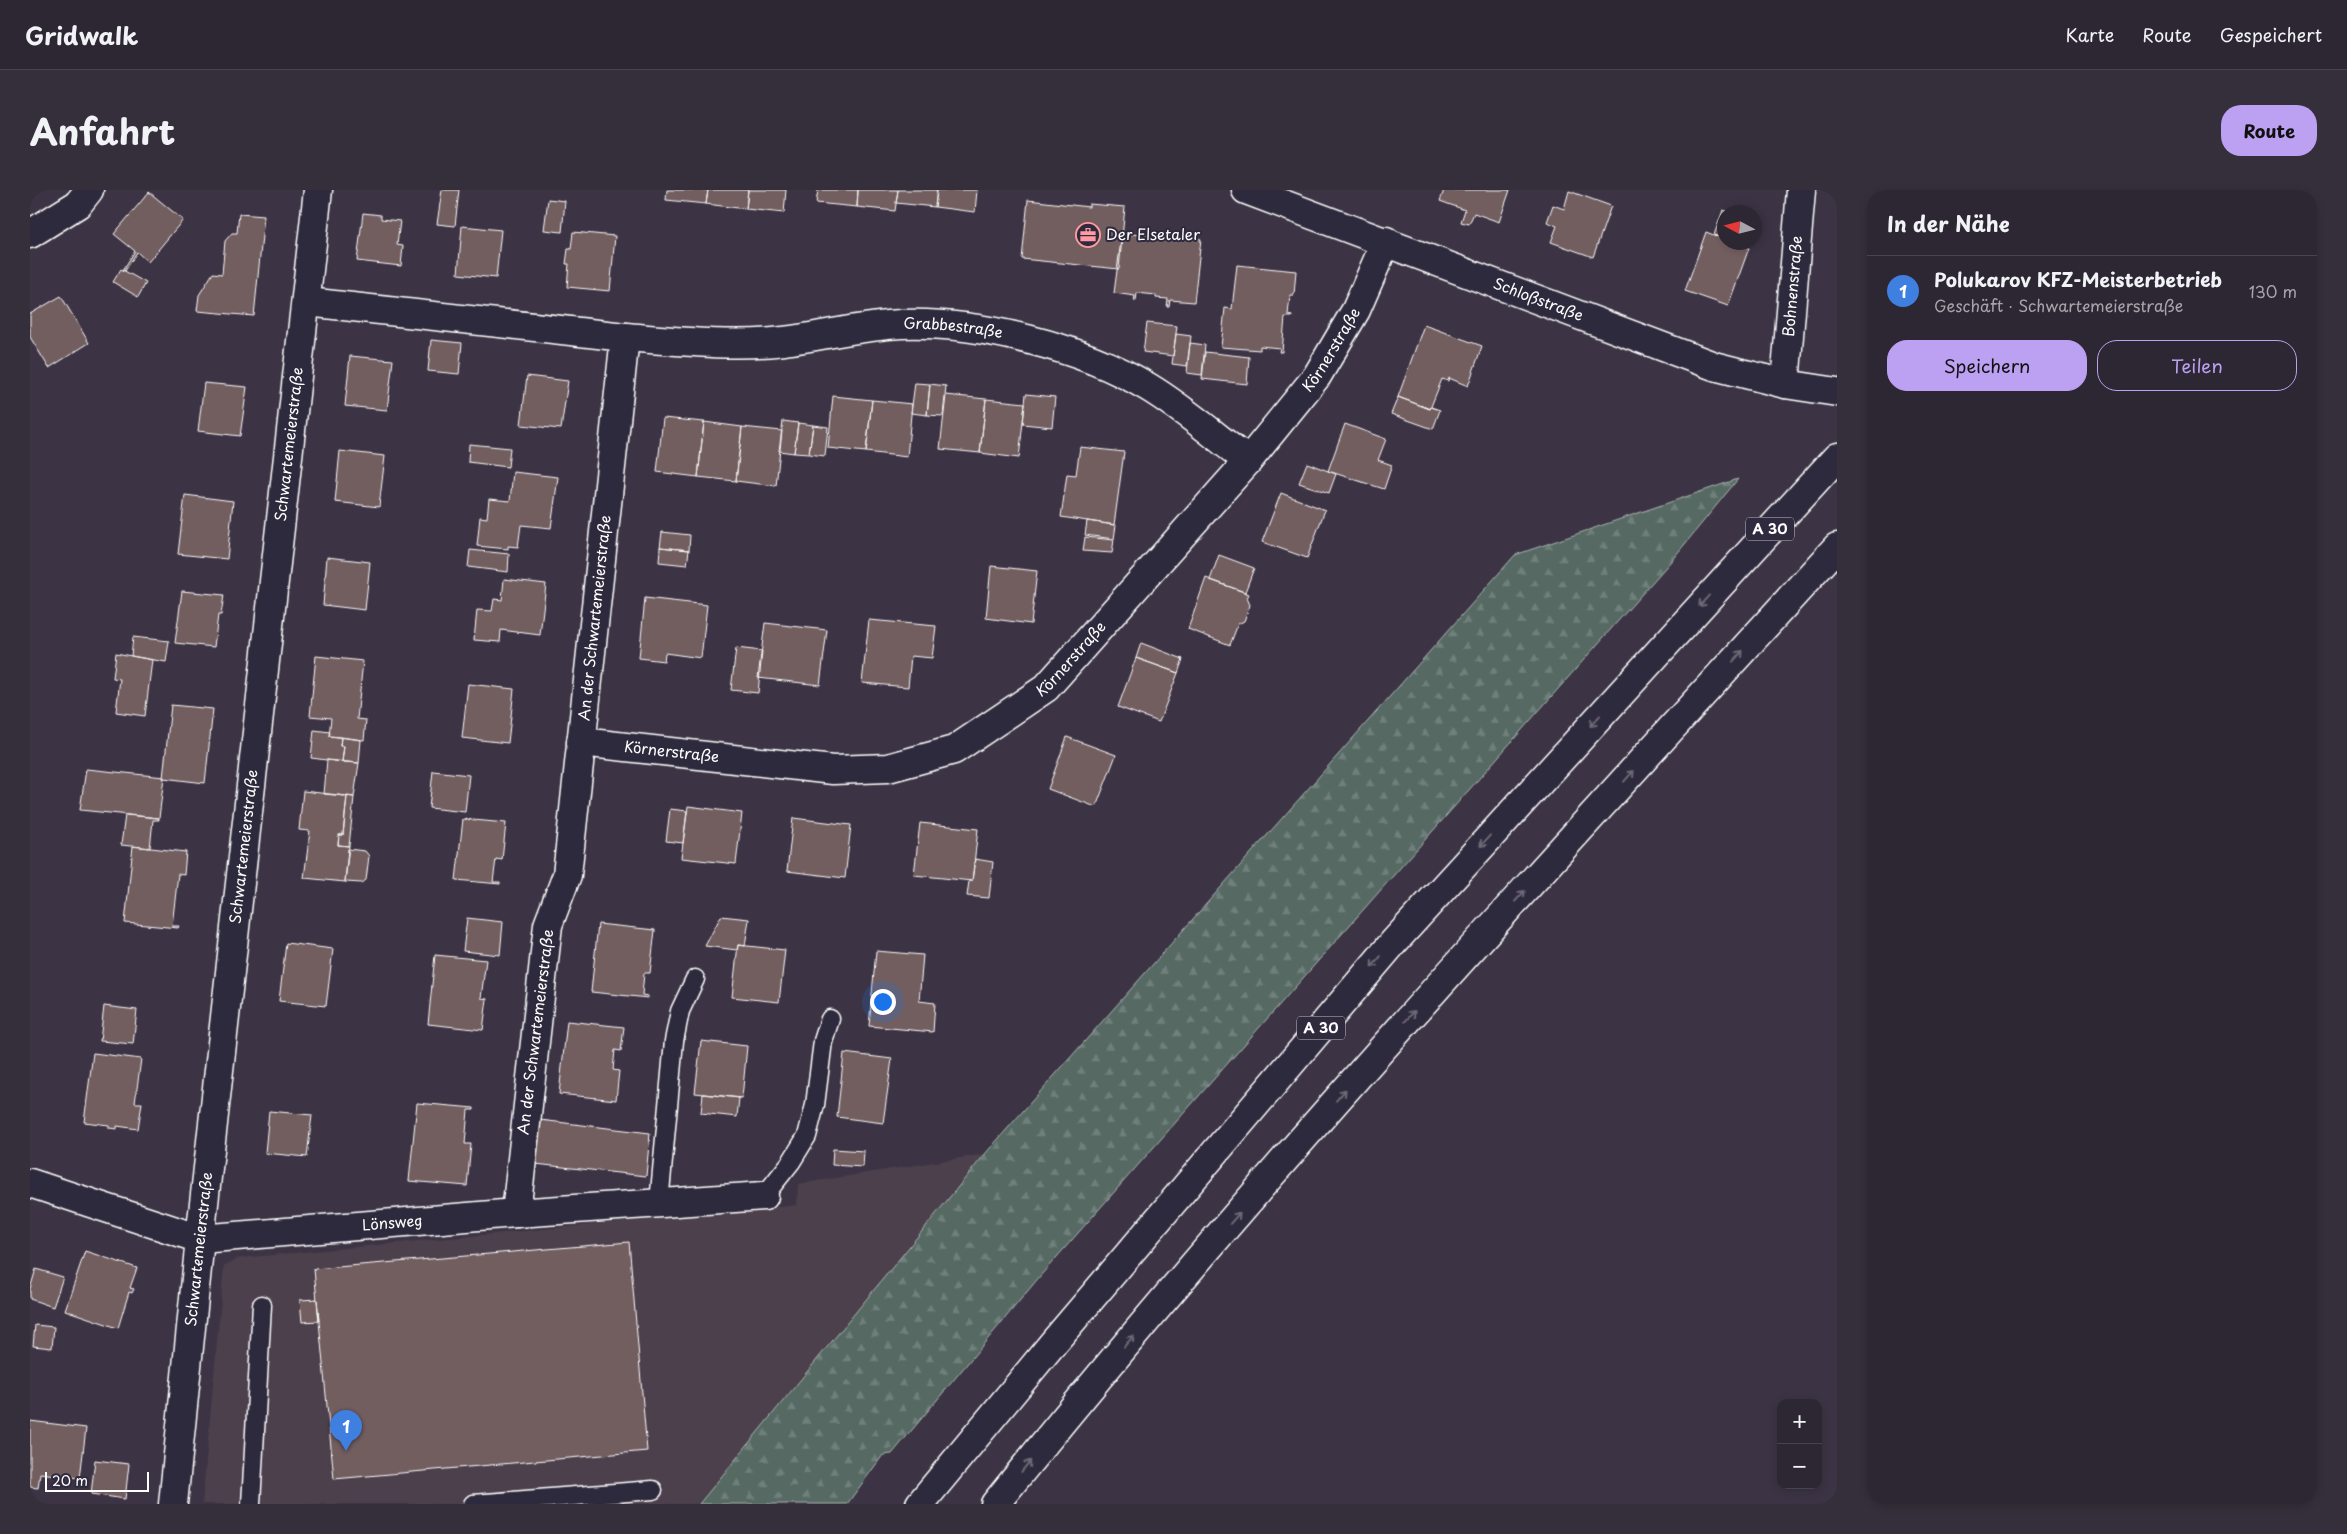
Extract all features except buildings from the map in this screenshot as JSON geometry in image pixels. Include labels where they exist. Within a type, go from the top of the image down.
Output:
[{"type":"main road","points":[[30,234],[78,204],[89,190]]},
{"type":"main road","name":"Schwartemeierstraße","points":[[173,1504],[200,1239],[307,302],[318,190]]},
{"type":"main road","name":"Schloßstraße","points":[[1246,190],[1386,241],[1714,366],[1785,384],[1837,392]]},
{"type":"main road","name":"Bohnenstraße","points":[[1785,384],[1802,190]]},
{"type":"main road","name":"Körnerstraße","points":[[582,742],[833,770],[888,768],[954,750],[1046,688],[1248,461],[1317,376],[1356,310],[1386,241]]},
{"type":"main road","points":[[307,302],[625,337]]},
{"type":"main road","name":"Grabbestraße","points":[[625,337],[700,342],[783,341],[848,330],[902,324],[977,328],[1033,340],[1100,363],[1148,387],[1248,461]]},
{"type":"main road","name":"An der Schwartemeierstraße","points":[[516,1213],[548,925],[567,875],[625,337]]},
{"type":"main road","name":"A 30","points":[[920,1504],[1054,1342],[1393,943],[1802,493],[1837,457]]},
{"type":"main road","points":[[995,1504],[1089,1387],[1378,1052],[1837,547]]},
{"type":"main road","name":"Lönsweg","points":[[30,1183],[200,1239],[516,1213],[764,1196]]},
{"type":"lane","points":[[659,1203],[674,1041],[680,1011],[694,978]]},
{"type":"lane","points":[[764,1196],[791,1162],[807,1136],[815,1105],[823,1041],[830,1019]]},
{"type":"lane","points":[[251,1504],[262,1305]]},
{"type":"lane","points":[[472,1504],[653,1490]]},
{"type":"shaded area","points":[[985,1154],[699,1504],[202,1504],[224,1266],[240,1258],[797,1205],[798,1184]]},
{"type":"green space","points":[[1738,479],[1671,561],[1041,1275],[892,1454],[883,1455],[847,1504],[699,1504],[985,1154],[1515,555]]},
{"type":"place","name":"Der Elsetaler","points":[[1088,235]]},
{"type":"place","name":"Polukarov KFZ-Meisterbetrieb","points":[[346,1451]]}]
